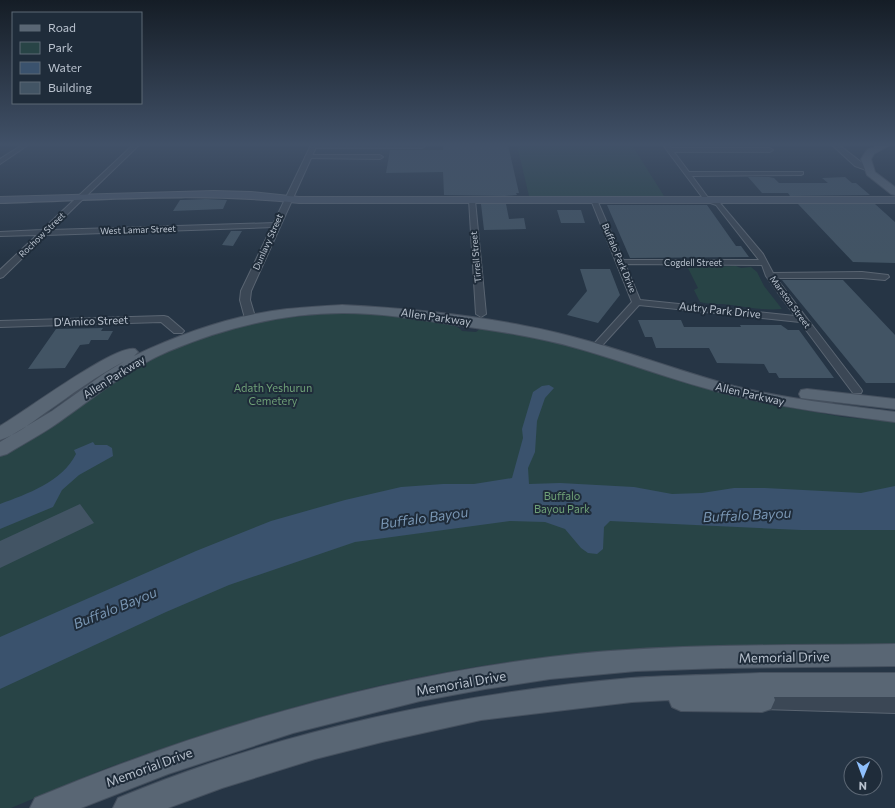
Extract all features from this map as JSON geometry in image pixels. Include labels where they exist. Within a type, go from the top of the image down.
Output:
[{"type":"main road","points":[[883,183],[895,192]]},
{"type":"main road","points":[[0,200],[220,194],[250,195],[288,199],[895,200]]},
{"type":"main road","name":"Allen Parkway","points":[[0,434],[162,348],[248,315],[287,304],[346,300],[400,303],[481,314],[556,327],[699,382],[744,393],[835,411],[895,417]]},
{"type":"main road","name":"Allen Parkway","points":[[0,450],[40,426],[96,370],[123,355],[200,323],[248,315],[313,310],[342,309],[396,312],[525,330],[599,344],[775,388],[827,397],[888,404]]},
{"type":"main road","points":[[396,312],[433,312],[467,316],[481,314]]},
{"type":"main road","name":"Memorial Drive","points":[[45,808],[121,776],[233,737],[386,696],[472,679],[551,668],[615,662],[682,659],[895,655]]},
{"type":"main road","points":[[128,808],[222,774],[382,729],[481,708],[597,693],[753,686],[895,685]]},
{"type":"main road","points":[[597,693],[654,698],[762,700]]},
{"type":"street","name":"Rochow Street","points":[[0,275],[95,183]]},
{"type":"street","name":"Dunlavy Street","points":[[248,315],[245,300],[246,291],[275,225],[296,183]]},
{"type":"street","points":[[694,183],[707,200]]},
{"type":"street","name":"Tirrell Street","points":[[472,200],[481,314]]},
{"type":"street","name":"Buffalo Park Drive","points":[[594,200],[637,302],[599,344]]},
{"type":"street","name":"Marston Street","points":[[707,200],[718,204],[765,263],[770,276],[857,390]]},
{"type":"street","name":"West Lamar Street","points":[[0,234],[275,225]]},
{"type":"street","name":"Cogdell Street","points":[[620,262],[765,263]]},
{"type":"street","points":[[770,276],[854,275],[885,277]]},
{"type":"street","name":"Autry Park Drive","points":[[637,302],[802,319]]},
{"type":"street","name":"D'Amico Street","points":[[0,324],[150,318],[164,319],[178,331]]},
{"type":"street","points":[[827,397],[847,396],[857,390],[888,404]]},
{"type":"street","points":[[762,700],[895,704]]},
{"type":"green space","points":[[526,183],[656,183],[664,196],[529,196]]},
{"type":"green space","points":[[736,266],[741,268],[751,267],[757,272],[764,286],[782,309],[759,309],[700,302],[694,290],[698,288],[688,268]]},
{"type":"green space","name":"Buffalo Bayou Park","points":[[338,313],[425,319],[455,326],[462,331],[476,332],[481,328],[523,334],[580,348],[697,386],[763,403],[843,417],[895,422],[895,648],[679,648],[635,650],[549,657],[440,673],[332,697],[226,728],[107,768],[11,808],[0,808],[0,456],[61,418],[134,367],[186,342],[236,327],[261,322]]},
{"type":"water","name":"Buffalo Bayou","points":[[549,385],[554,388],[545,398],[537,421],[535,452],[528,468],[529,484],[560,483],[634,487],[672,494],[702,493],[734,488],[765,488],[861,493],[895,486],[895,530],[801,530],[610,521],[604,527],[603,549],[597,554],[588,553],[581,548],[565,529],[545,522],[510,521],[355,542],[229,585],[166,612],[0,689],[0,637],[196,551],[271,521],[345,500],[401,487],[443,484],[474,484],[512,478],[523,438],[522,429],[533,392],[542,386]]},
{"type":"water","points":[[93,442],[95,445],[107,445],[112,448],[113,456],[79,475],[62,490],[53,507],[0,529],[0,504],[43,486],[70,464],[76,454],[74,450]]},
{"type":"building","points":[[443,183],[517,183],[519,193],[516,193],[517,195],[505,196],[444,195]]},
{"type":"building","points":[[753,183],[856,183],[870,195],[790,196],[788,193],[762,193]]},
{"type":"building","points":[[180,200],[227,200],[223,209],[173,211]]},
{"type":"building","points":[[481,204],[506,204],[509,219],[524,218],[526,229],[484,230]]},
{"type":"building","points":[[798,204],[875,204],[895,222],[895,263],[853,262]]},
{"type":"building","points":[[607,205],[707,205],[736,246],[741,246],[749,257],[630,258]]},
{"type":"building","points":[[557,210],[581,210],[585,223],[561,223]]},
{"type":"building","points":[[231,231],[242,231],[233,246],[222,245]]},
{"type":"building","points":[[580,269],[610,269],[620,295],[598,323],[567,315],[587,291]]},
{"type":"building","points":[[782,280],[843,280],[895,335],[895,383],[866,383]]},
{"type":"building","points":[[638,320],[681,320],[684,327],[781,325],[788,330],[799,330],[834,378],[779,378],[776,373],[769,373],[764,364],[717,363],[709,348],[656,348],[652,337],[645,337]]},
{"type":"building","points":[[103,328],[101,331],[113,331],[108,340],[91,340],[89,344],[80,345],[65,368],[28,369],[56,329]]},
{"type":"building","points":[[80,504],[94,523],[0,568],[0,541]]},
{"type":"park label","name":"Adath Yeshurun Cemetery","points":[[273,394]]}]
